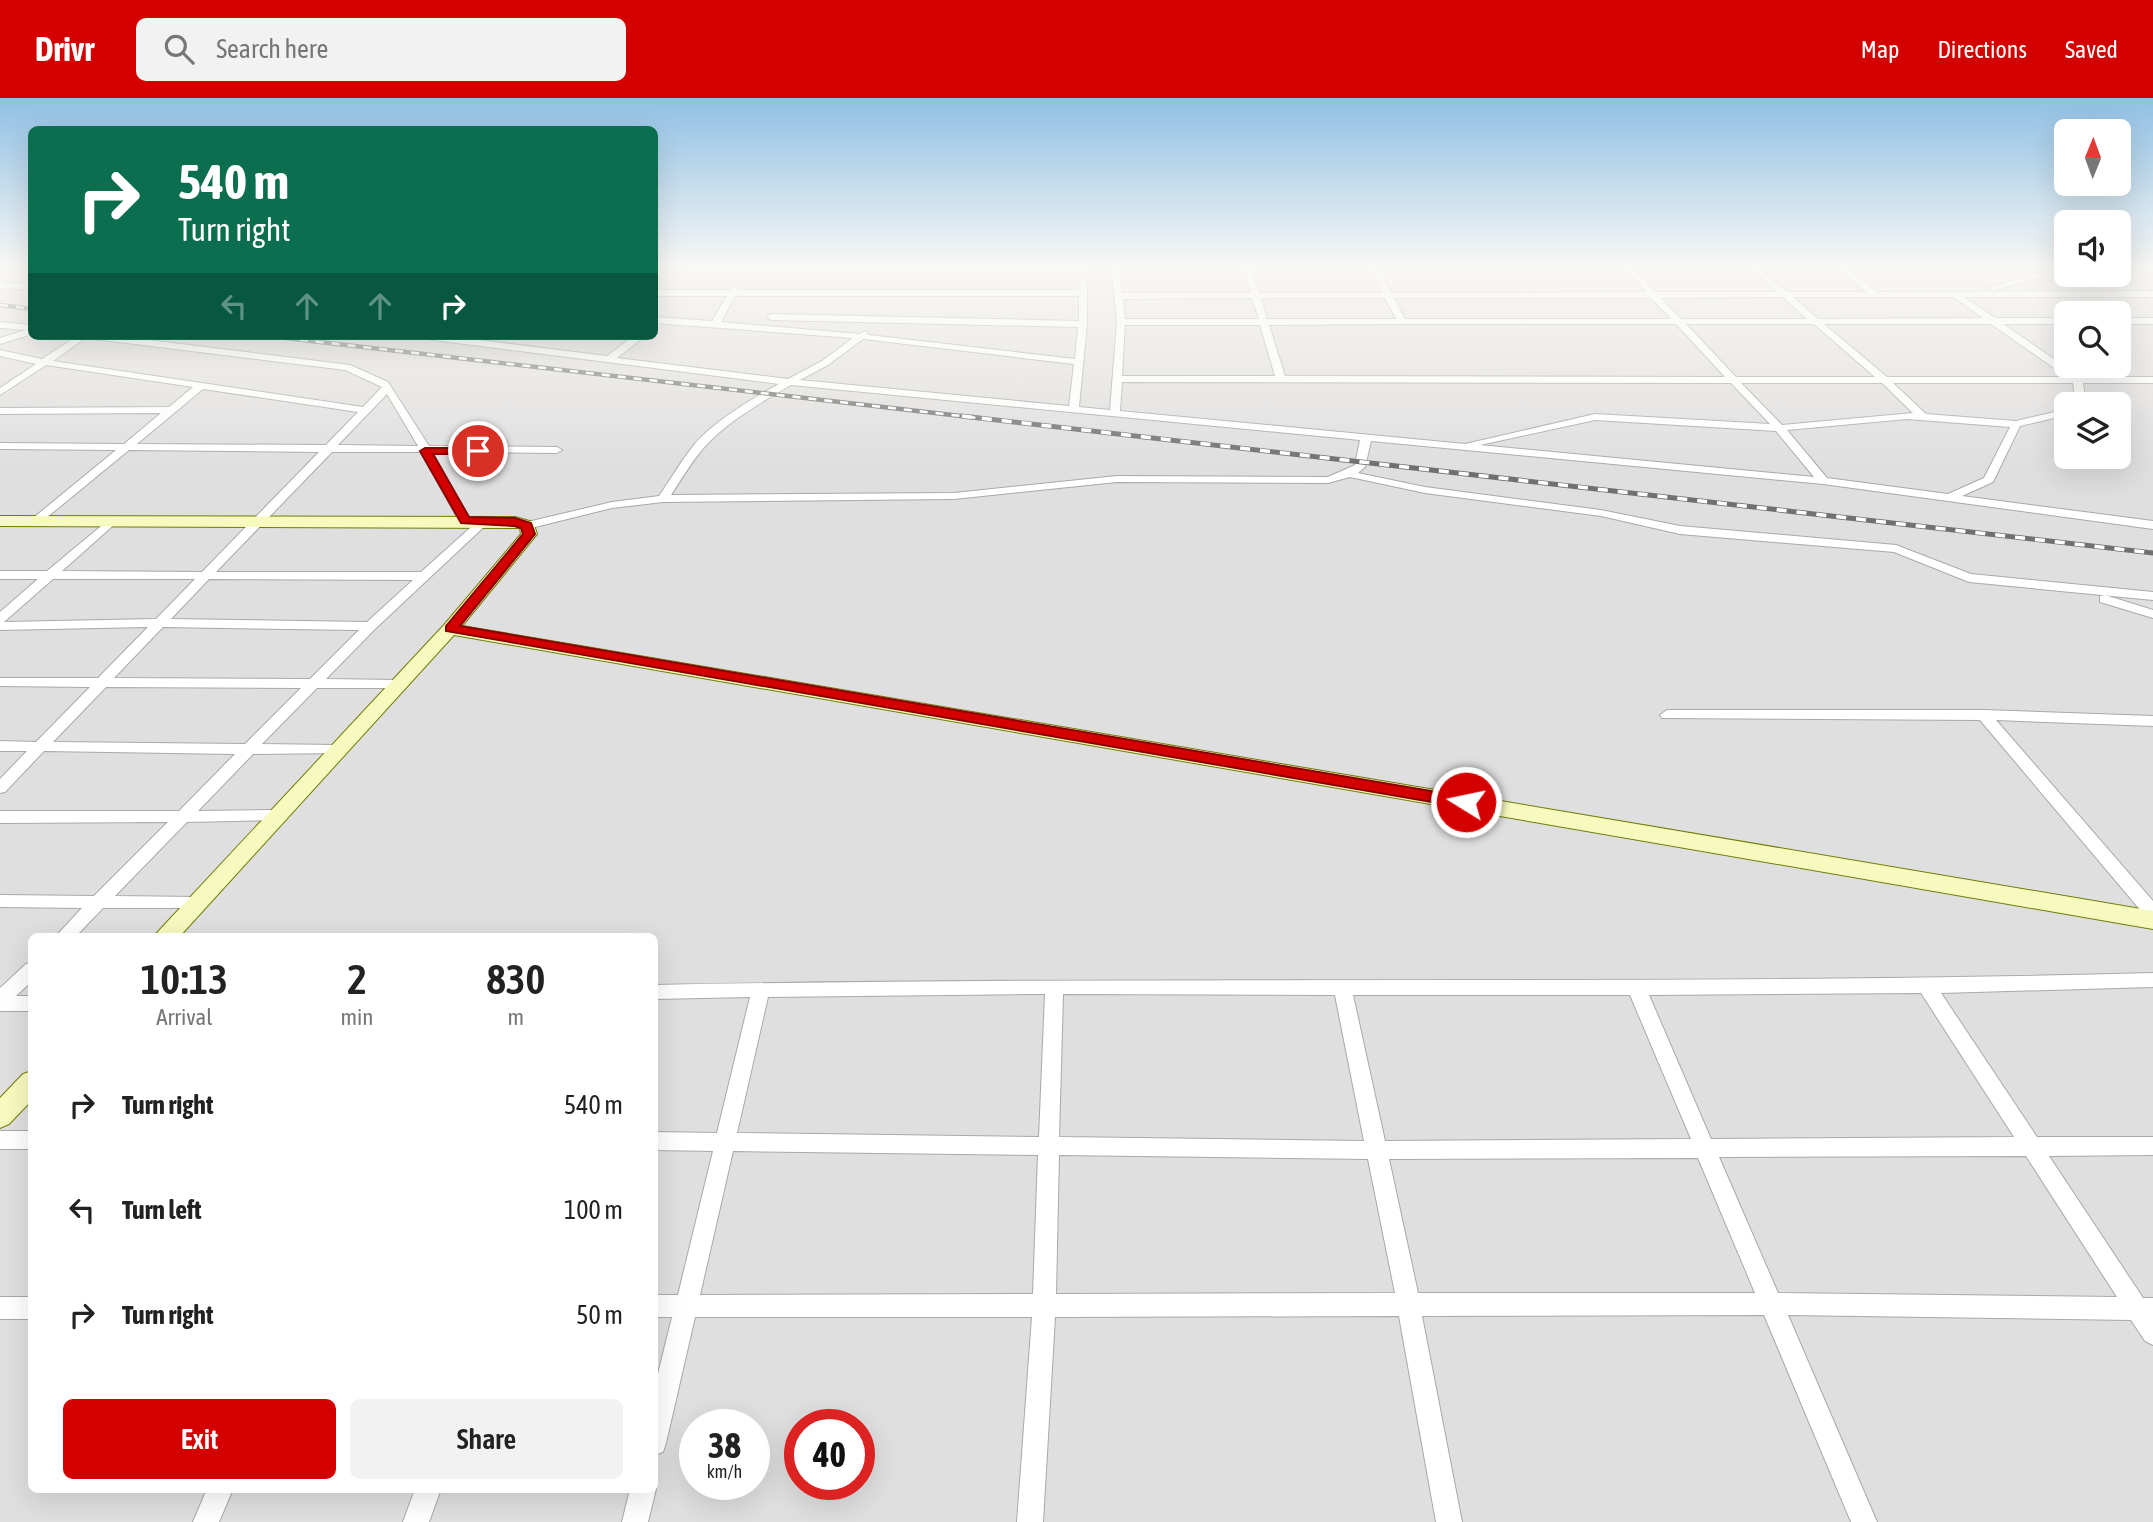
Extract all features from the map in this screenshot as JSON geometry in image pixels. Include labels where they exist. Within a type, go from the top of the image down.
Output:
[{"type":"street","points":[[0,341],[24,332]]},
{"type":"street","points":[[833,332],[1080,362]]},
{"type":"street","points":[[663,499],[698,447],[709,436],[787,382],[825,363],[866,332]]},
{"type":"street","points":[[1074,411],[1082,332]]},
{"type":"street","points":[[1115,414],[1121,332]]},
{"type":"street","points":[[1265,332],[1280,379]]},
{"type":"street","points":[[1689,332],[1779,428],[1823,481]]},
{"type":"street","points":[[1829,332],[1922,416]]},
{"type":"street","points":[[2012,332],[2078,380],[2080,392]]},
{"type":"street","points":[[0,392],[77,340]]},
{"type":"street","points":[[126,340],[347,367],[378,379],[405,413],[465,521]]},
{"type":"street","points":[[456,340],[787,382],[1823,481],[2153,525]]},
{"type":"street","points":[[608,360],[635,340]]},
{"type":"street","points":[[0,353],[42,362],[364,410]]},
{"type":"street","points":[[0,375],[24,375]]},
{"type":"street","points":[[1119,379],[2153,380]]},
{"type":"street","points":[[36,521],[202,385]]},
{"type":"street","points":[[0,788],[387,388]]},
{"type":"street","points":[[0,411],[172,410]]},
{"type":"street","points":[[1461,447],[1504,435],[1595,417],[1779,428],[1922,416],[2016,424],[2054,415]]},
{"type":"street","points":[[1949,498],[1989,480],[2016,424]]},
{"type":"street","points":[[0,521],[484,521],[527,525],[612,505],[663,499],[954,496],[1089,480],[1328,480],[1349,474],[1360,467],[1366,439]]},
{"type":"street","points":[[0,446],[557,450]]},
{"type":"street","points":[[1349,474],[1425,490],[1601,513],[1680,530],[1896,549],[1959,576],[2153,596]]},
{"type":"street","points":[[0,619],[112,521]]},
{"type":"street","points":[[68,933],[370,626],[484,521]]},
{"type":"street","points":[[169,933],[450,629],[529,534],[527,525]]},
{"type":"street","points":[[0,575],[422,576]]},
{"type":"street","points":[[2075,589],[2153,614]]},
{"type":"street","points":[[0,626],[160,623],[370,626]]},
{"type":"street","points":[[450,629],[2153,919]]},
{"type":"street","points":[[0,682],[398,684]]},
{"type":"street","points":[[1667,715],[1984,715],[2153,720]]},
{"type":"street","points":[[1984,715],[2153,913]]},
{"type":"street","points":[[0,746],[336,750]]},
{"type":"street","points":[[0,817],[275,816]]},
{"type":"street","points":[[0,901],[198,903]]},
{"type":"street","points":[[0,1002],[28,973]]},
{"type":"street","points":[[658,992],[1054,986],[1928,988],[2153,980]]},
{"type":"street","points":[[1030,1522],[1033,1429],[1044,1304],[1054,986]]},
{"type":"street","points":[[1342,986],[1409,1306],[1449,1522]]},
{"type":"street","points":[[1636,987],[1864,1522]]},
{"type":"street","points":[[1928,988],[2032,1146],[2145,1309],[2153,1333]]},
{"type":"street","points":[[658,1427],[761,989]]},
{"type":"street","points":[[0,1002],[28,1004]]},
{"type":"street","points":[[0,1116],[28,1086]]},
{"type":"street","points":[[0,1140],[28,1140]]},
{"type":"street","points":[[658,1141],[1376,1150],[2153,1146]]},
{"type":"street","points":[[658,1306],[1773,1304],[2145,1309]]},
{"type":"street","points":[[0,1308],[28,1308]]},
{"type":"street","points":[[206,1522],[218,1493]]},
{"type":"street","points":[[416,1522],[427,1493]]},
{"type":"street","points":[[635,1522],[642,1493]]},
{"type":"shaded area","points":[[0,332],[28,332],[28,340],[658,340],[658,332],[2054,332],[2054,378],[2131,378],[2131,332],[2153,332],[2153,1522],[0,1522]]},
{"type":"railway","points":[[303,340],[978,418]]},
{"type":"railway","points":[[962,416],[2153,553]]},
{"type":"route","points":[[478,451],[425,451],[465,521],[515,522],[527,525],[529,534],[450,629],[1466,802]]}]
